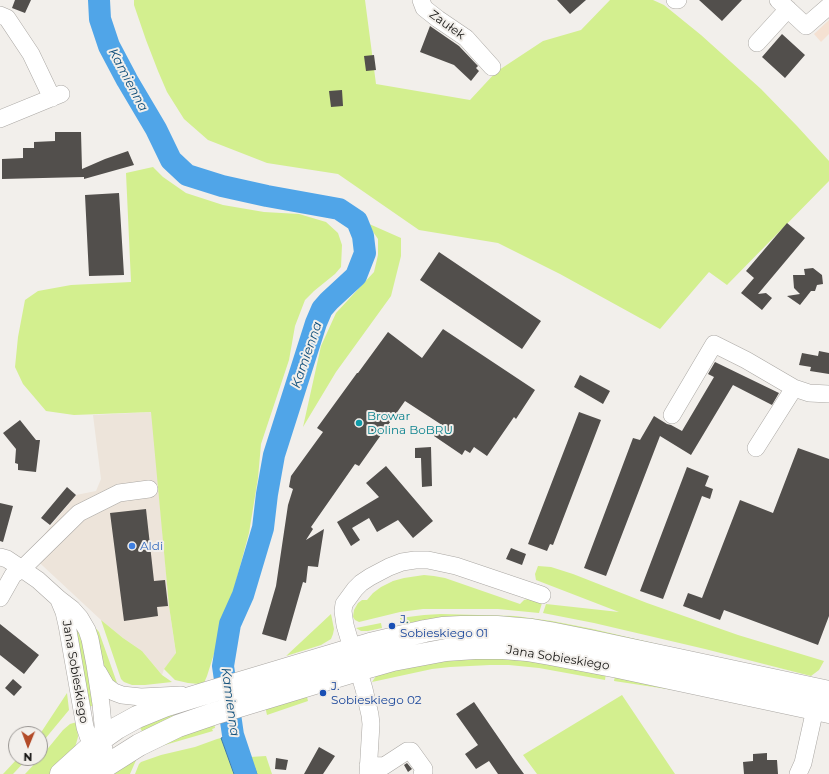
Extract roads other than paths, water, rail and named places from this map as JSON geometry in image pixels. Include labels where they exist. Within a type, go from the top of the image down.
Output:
[{"type":"main road","name":"Jana Sobieskiego","points":[[99,744],[124,723],[164,706],[352,649],[418,632],[442,628],[514,628],[544,632],[829,692]]},
{"type":"main road","name":"Jana Sobieskiego","points":[[93,774],[154,737],[178,726],[212,714],[358,670],[446,650],[502,648],[527,650],[618,667],[822,711]]},
{"type":"main road","points":[[61,774],[99,744]]},
{"type":"street","name":"Zaułek","points":[[421,0],[424,8],[438,20],[466,38],[492,67]]},
{"type":"street","points":[[757,43],[783,5],[808,30],[829,6]]},
{"type":"street","points":[[0,15],[7,18],[57,96],[0,119]]},
{"type":"street","points":[[672,415],[714,344],[746,360],[794,388],[809,393],[829,394]]},
{"type":"street","points":[[756,448],[794,388]]},
{"type":"street","points":[[0,598],[13,575],[22,569],[79,513],[119,493],[149,489]]},
{"type":"street","name":"Jana Sobieskiego","points":[[0,557],[38,580],[72,609],[80,618],[90,639],[101,704],[103,725],[99,744],[88,736],[84,727],[67,625],[59,599]]},
{"type":"street","points":[[422,774],[424,769],[411,751],[407,751],[384,766],[368,770],[371,724],[370,715],[344,620],[344,604],[355,589],[370,577],[402,562],[415,560],[428,560],[456,566],[542,596]]},
{"type":"street","name":"Jana Sobieskiego","points":[[95,665],[106,686],[114,692],[122,695],[141,697],[206,693]]},
{"type":"street","points":[[792,704],[817,704],[823,701],[829,692]]},
{"type":"street","points":[[798,774],[822,711]]},
{"type":"street","points":[[85,774],[99,744],[118,751],[132,749]]},
{"type":"water","points":[[242,732],[257,774],[234,774],[221,738]]},
{"type":"waterway","name":"Kamienna","points":[[99,0],[100,19],[109,46],[156,129],[171,160],[187,175],[222,186],[339,209],[357,221],[363,236],[365,253],[356,276],[322,309],[316,323],[274,455],[263,528],[243,595],[230,624],[223,666],[233,735],[246,774]]},
{"type":"place","name":"Browar Dolina BoBRU","points":[[359,423]]},
{"type":"place","name":"Aldi","points":[[132,546]]},
{"type":"place","name":"J. Sobieskiego 01","points":[[392,626]]},
{"type":"place","name":"J. Sobieskiego 02","points":[[323,693]]}]
